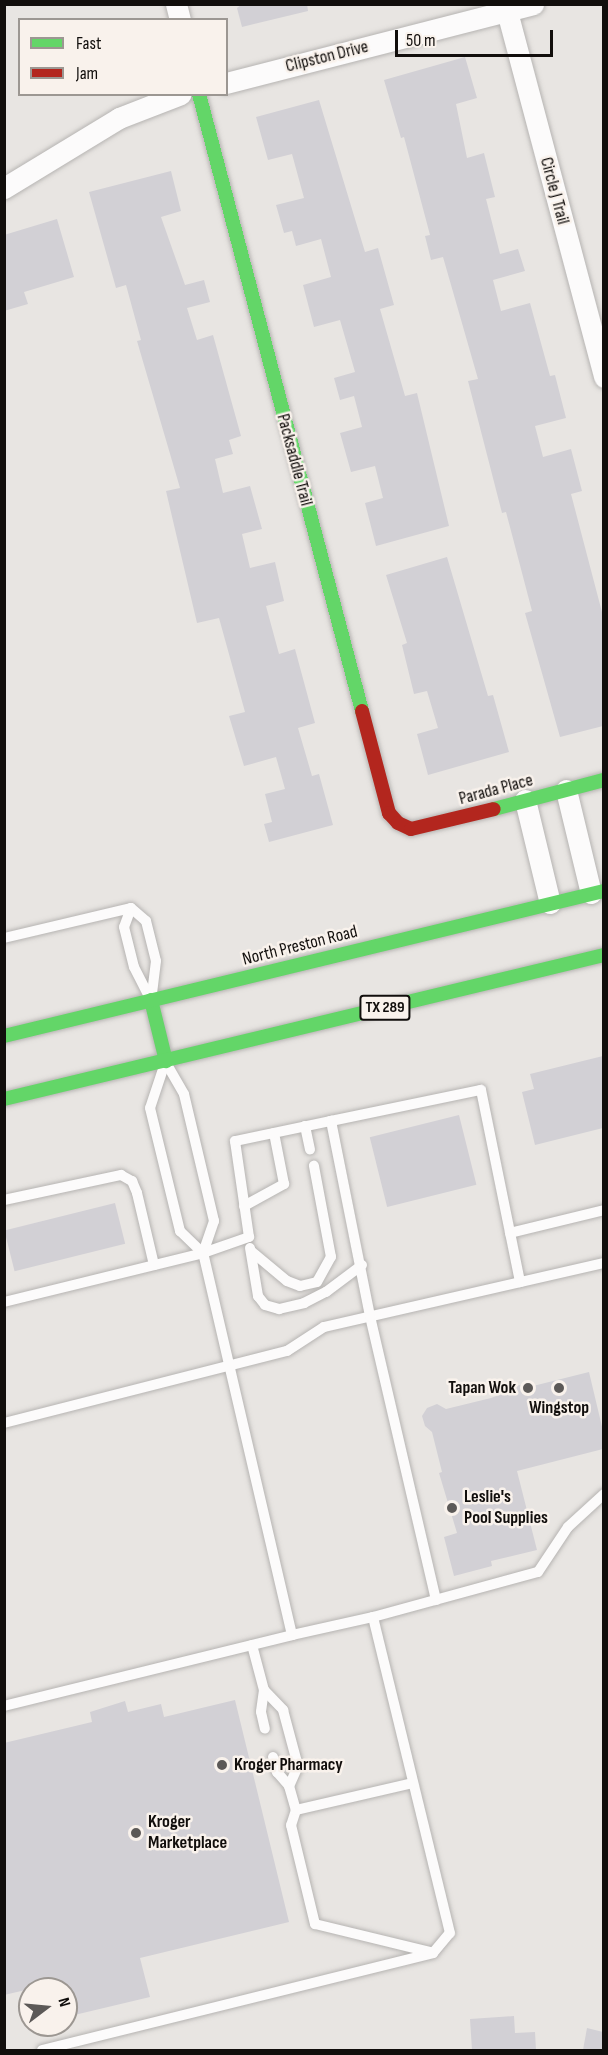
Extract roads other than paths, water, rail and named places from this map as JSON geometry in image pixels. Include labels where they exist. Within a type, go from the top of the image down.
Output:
[{"type":"main road","name":"Packsaddle Trail","points":[[200,96],[383,798],[398,823]]},
{"type":"main road","name":"Parada Place","points":[[398,823],[411,828],[429,826],[603,780]]},
{"type":"main road","name":"North Preston Road","points":[[4,1036],[597,892]]},
{"type":"main road","name":"TX 289","points":[[4,1100],[603,955]]},
{"type":"main road","points":[[152,1000],[166,1061]]},
{"type":"street","name":"Clipston Drive","points":[[228,82],[506,8],[533,4]]},
{"type":"street","name":"Circle J Trail","points":[[506,8],[603,377]]},
{"type":"street","points":[[4,188],[119,118],[176,96]]},
{"type":"street","points":[[566,790],[597,892]]},
{"type":"street","points":[[525,800],[550,903]]},
{"type":"lane","points":[[131,908],[124,927],[134,967],[152,1000]]},
{"type":"lane","points":[[131,908],[146,921],[156,961],[152,1000]]},
{"type":"lane","points":[[4,938],[131,908]]},
{"type":"lane","points":[[166,1061],[149,1104],[180,1231],[204,1253]]},
{"type":"lane","points":[[166,1061],[184,1094],[214,1221],[204,1253],[292,1635]]},
{"type":"lane","points":[[362,1265],[326,1292],[304,1304],[279,1309],[265,1305],[258,1296],[235,1141],[481,1090],[520,1282]]},
{"type":"lane","points":[[331,1121],[362,1265],[370,1316],[436,1600]]},
{"type":"lane","points":[[305,1126],[310,1149]]},
{"type":"lane","points":[[244,1206],[284,1184],[274,1133]]},
{"type":"lane","points":[[251,1251],[287,1281],[300,1286],[317,1282],[331,1257],[314,1166]]},
{"type":"lane","points":[[4,1200],[121,1175],[132,1181],[137,1193],[154,1265]]},
{"type":"lane","points":[[510,1233],[603,1210]]},
{"type":"lane","points":[[4,1302],[204,1253],[249,1237]]},
{"type":"lane","points":[[4,1423],[229,1368],[287,1351],[324,1327],[603,1263]]},
{"type":"lane","points":[[4,1706],[373,1617],[538,1572],[568,1527],[603,1494]]},
{"type":"lane","points":[[42,2050],[433,1953],[450,1933],[373,1617]]},
{"type":"lane","points":[[252,1645],[264,1690],[261,1712],[265,1729]]},
{"type":"lane","points":[[264,1690],[282,1710],[298,1766],[289,1786]]},
{"type":"lane","points":[[273,1757],[277,1772],[289,1786],[296,1810],[291,1825],[315,1924],[433,1953]]},
{"type":"lane","points":[[296,1810],[413,1783]]},
{"type":"place","name":"Tapan Wok","points":[[528,1388]]},
{"type":"place","name":"Wingstop","points":[[559,1388]]},
{"type":"place","name":"Leslie's Pool Supplies","points":[[452,1508]]},
{"type":"place","name":"Kroger Pharmacy","points":[[222,1765]]},
{"type":"place","name":"Kroger Marketplace","points":[[136,1833]]}]
